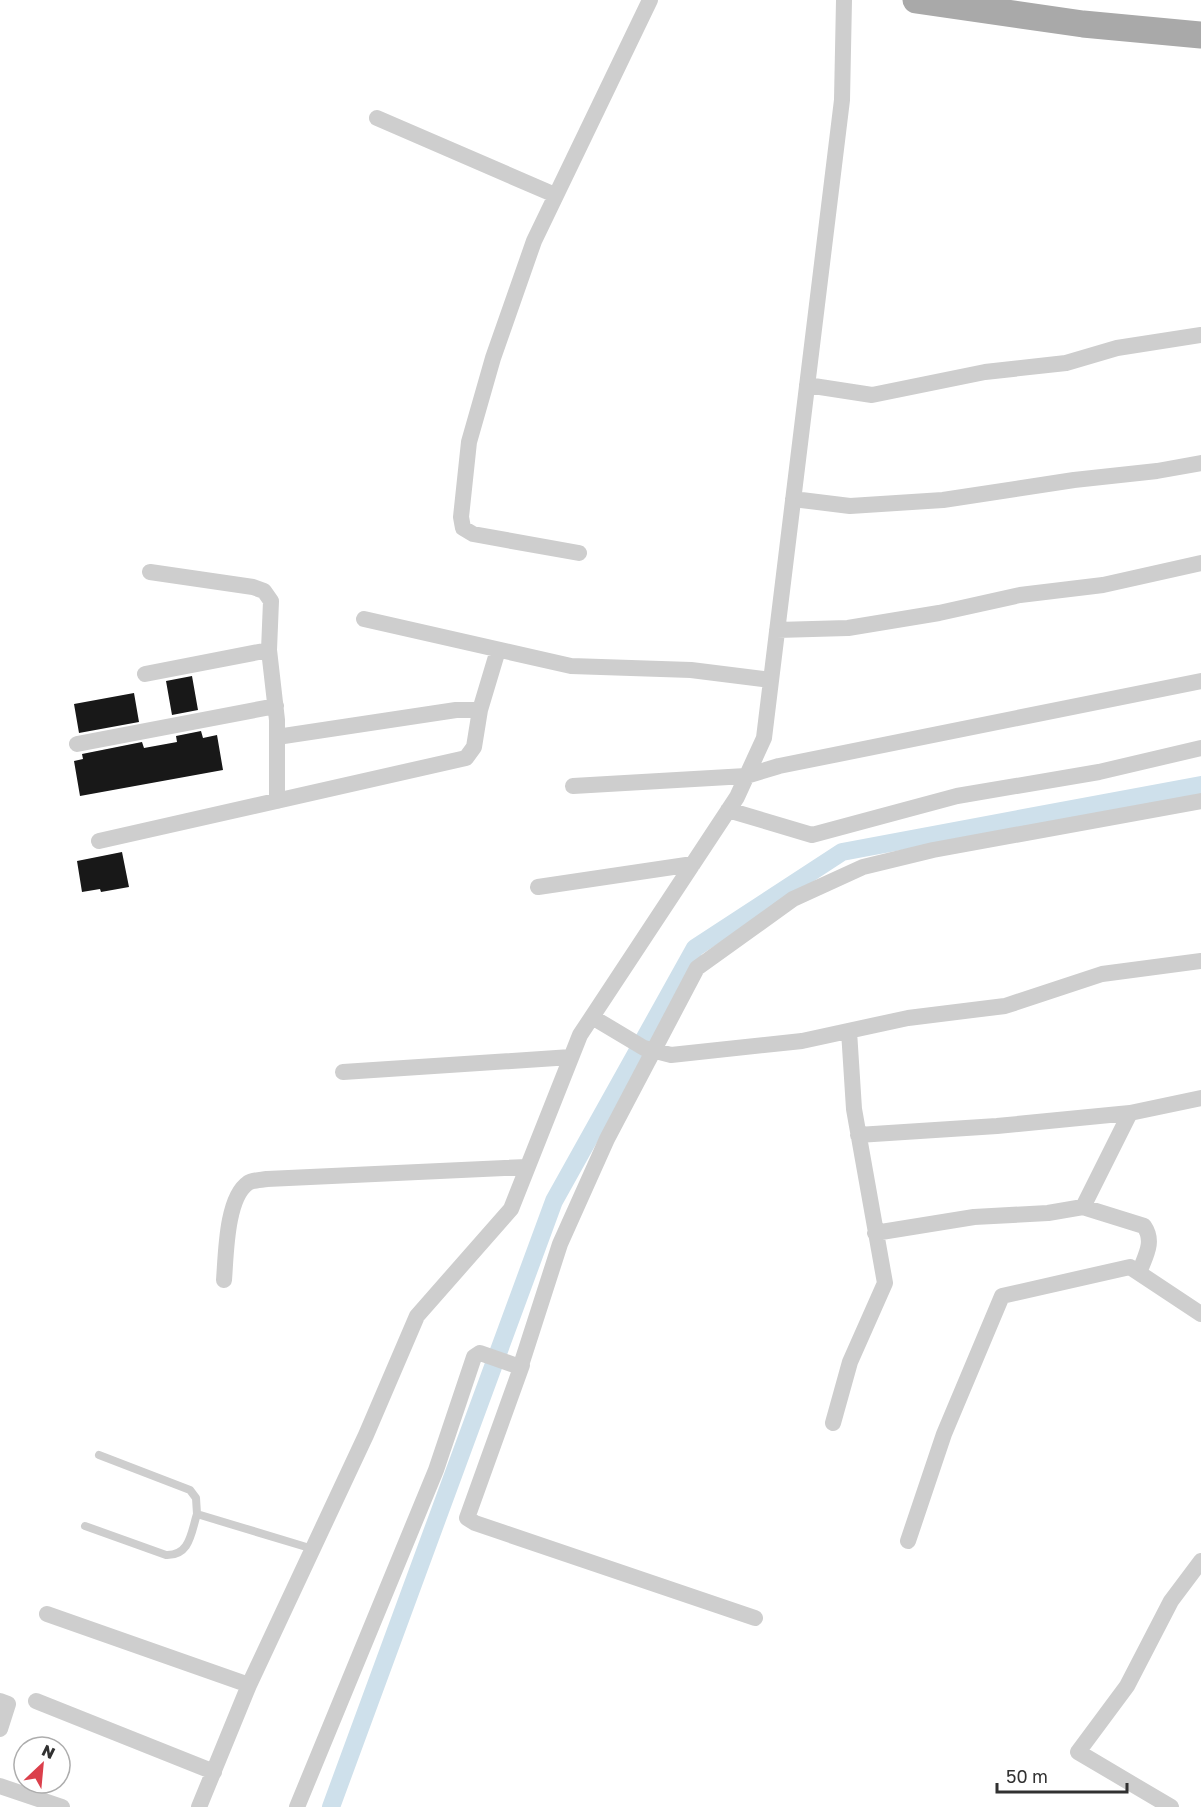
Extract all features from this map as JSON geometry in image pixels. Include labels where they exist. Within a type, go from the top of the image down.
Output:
[{"type":"main road","points":[[916,0],[1083,24],[1201,35]]},
{"type":"street","points":[[579,553],[473,534],[463,528],[461,517],[469,442],[493,358],[534,241],[650,0]]},
{"type":"street","points":[[199,1807],[249,1685],[313,1549],[417,1316],[511,1209],[580,1035],[728,810],[764,738],[842,100],[843,0]]},
{"type":"street","points":[[377,118],[555,195]]},
{"type":"street","points":[[807,385],[872,395],[985,372],[1066,363],[1117,348],[1201,335]]},
{"type":"street","points":[[793,499],[850,506],[943,500],[1201,463]]},
{"type":"street","points":[[777,630],[848,628],[916,617],[1020,595],[1103,585],[1201,563]]},
{"type":"street","points":[[150,572],[253,587],[264,591],[271,601],[269,650],[276,706],[277,801]]},
{"type":"street","points":[[364,619],[571,666],[690,670],[771,680]]},
{"type":"street","points":[[145,674],[269,650]]},
{"type":"street","points":[[99,841],[466,758],[474,747],[480,710],[498,650]]},
{"type":"street","points":[[573,786],[746,776],[779,766],[1201,681]]},
{"type":"street","points":[[77,744],[276,706]]},
{"type":"street","points":[[277,737],[456,710],[480,710]]},
{"type":"street","points":[[728,810],[812,835],[957,796],[1099,771],[1201,748]]},
{"type":"street","points":[[513,1364],[560,1244],[607,1139],[643,1047],[696,968],[803,894],[863,867],[921,853],[1201,801]]},
{"type":"street","points":[[538,887],[693,864]]},
{"type":"street","points":[[592,1017],[643,1047],[671,1055],[790,1043],[908,1018],[1005,1006],[1102,974],[1201,961]]},
{"type":"street","points":[[832,1424],[850,1362],[885,1282],[858,1135],[849,1031]]},
{"type":"street","points":[[343,1072],[571,1057]]},
{"type":"street","points":[[858,1135],[996,1126],[1130,1113],[1201,1098]]},
{"type":"street","points":[[1083,1207],[1130,1113]]},
{"type":"street","points":[[224,1280],[229,1222],[239,1193],[248,1183],[267,1179],[527,1167]]},
{"type":"street","points":[[875,1233],[974,1217],[1048,1213],[1083,1207],[1144,1226],[1150,1235],[1150,1243],[1139,1273]]},
{"type":"street","points":[[908,1541],[944,1434],[1002,1296],[1130,1267],[1201,1314]]},
{"type":"street","points":[[297,1807],[432,1479],[474,1357],[480,1353],[522,1365],[467,1518],[475,1523],[755,1618]]},
{"type":"street","points":[[1171,1807],[1078,1752],[1127,1686],[1171,1601],[1201,1560]]},
{"type":"street","points":[[47,1614],[249,1685]]},
{"type":"street","points":[[0,1701],[8,1704],[0,1729]]},
{"type":"street","points":[[36,1701],[214,1772]]},
{"type":"street","points":[[0,1786],[62,1807]]},
{"type":"lane","points":[[85,1526],[166,1555],[176,1555],[185,1549],[197,1514],[196,1498],[190,1490],[99,1455]]},
{"type":"lane","points":[[197,1514],[313,1549]]},
{"type":"building","points":[[192,676],[198,710],[172,715],[166,681]]},
{"type":"building","points":[[134,693],[139,722],[79,733],[74,704]]},
{"type":"building","points":[[201,731],[203,738],[217,735],[223,770],[80,796],[74,761],[83,759],[82,754],[142,742],[144,748],[177,742],[176,736]]},
{"type":"building","points":[[122,852],[129,887],[101,892],[100,889],[82,892],[77,861]]},
{"type":"waterway","points":[[331,1807],[554,1201],[695,948],[842,852],[1201,785]]}]
